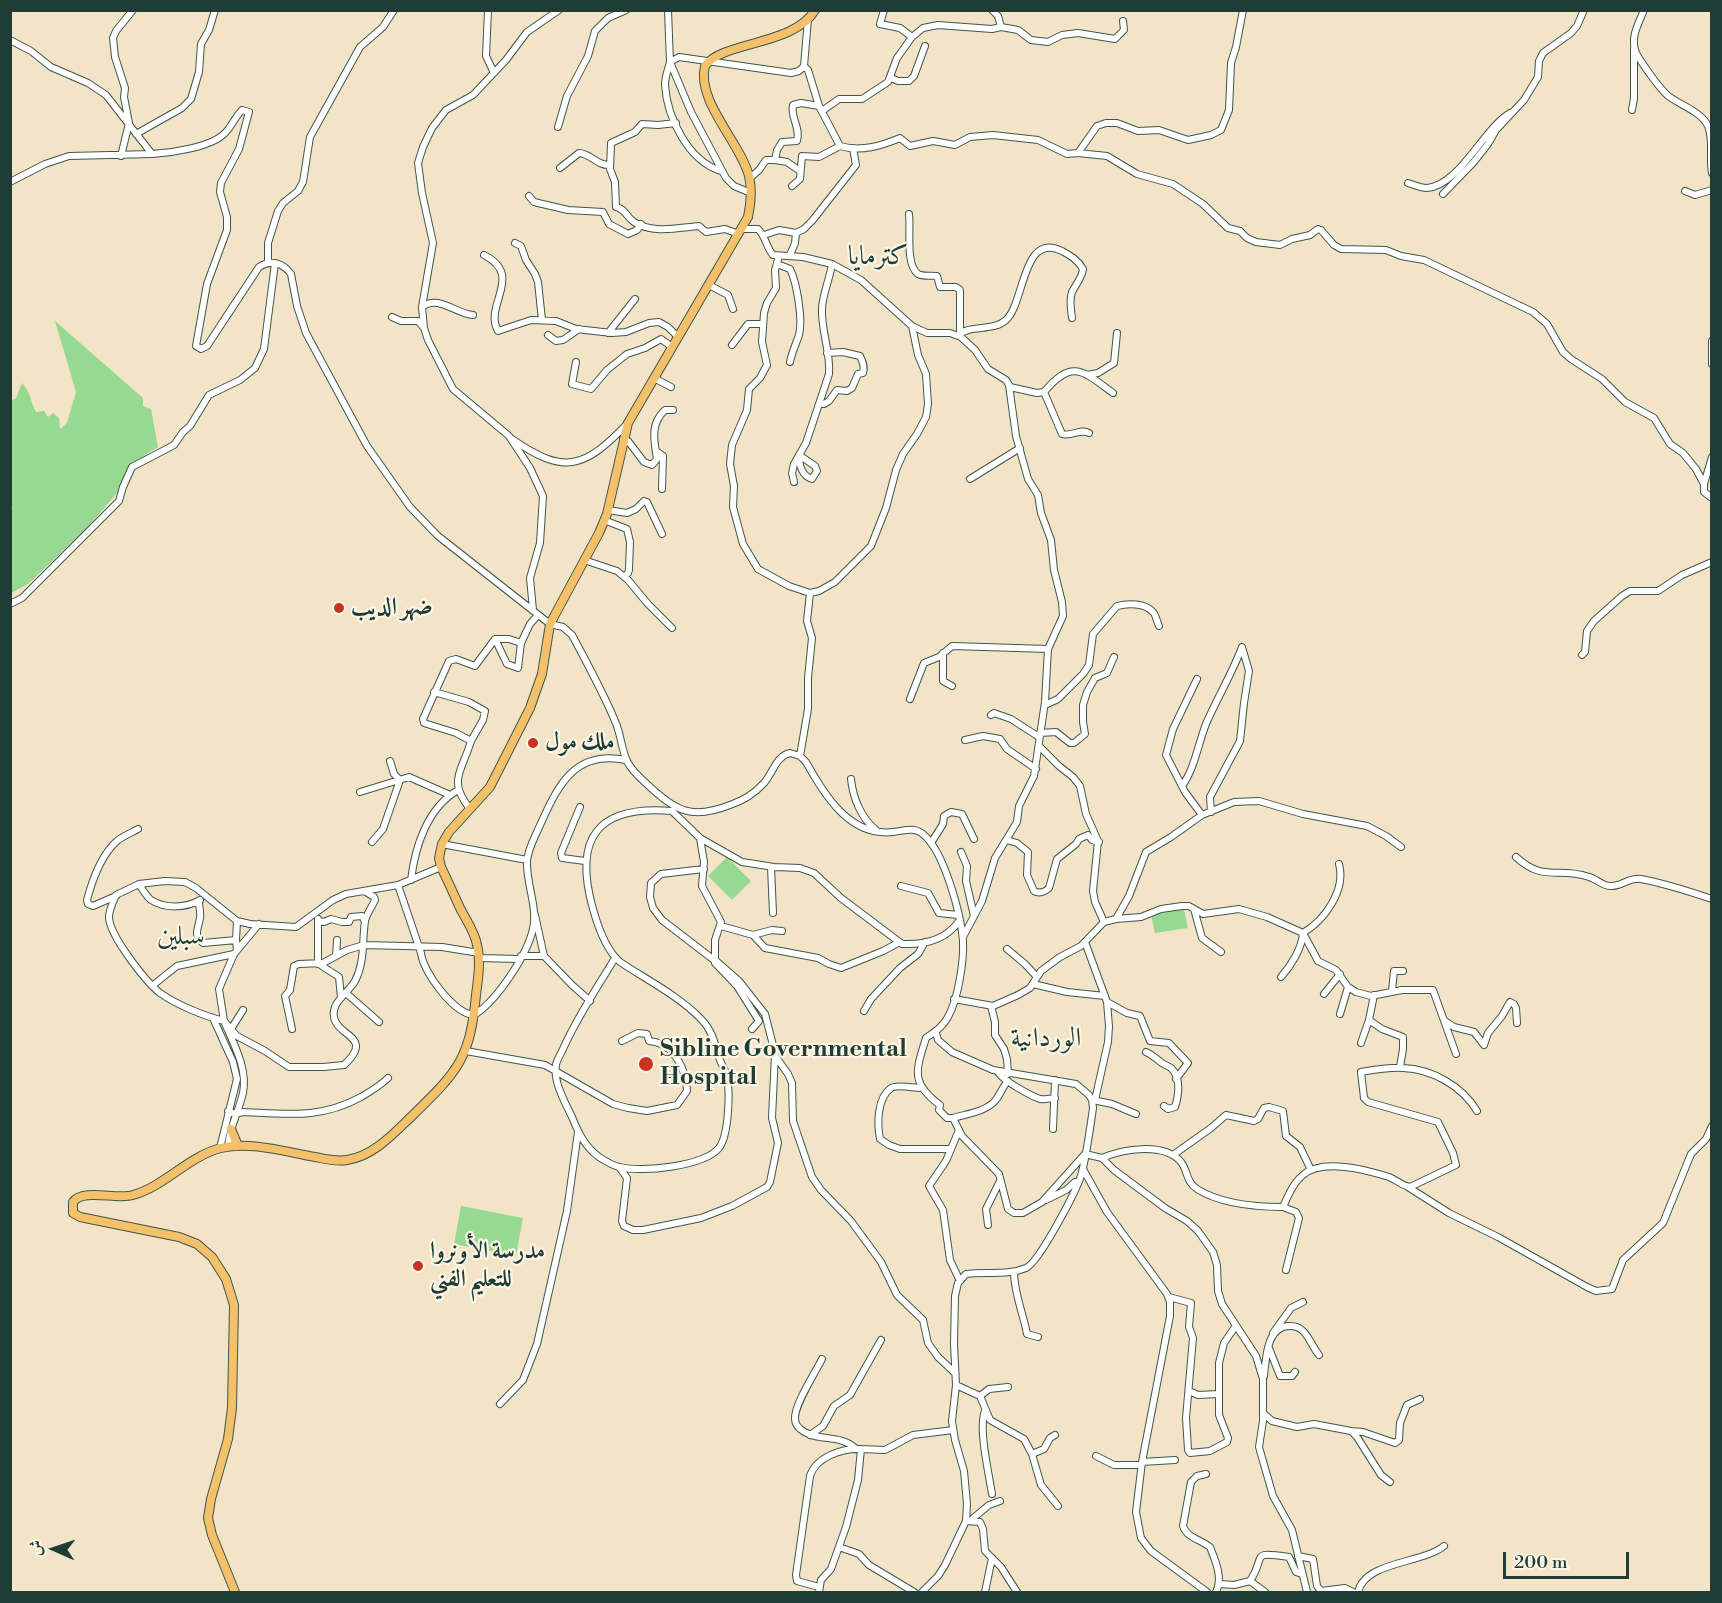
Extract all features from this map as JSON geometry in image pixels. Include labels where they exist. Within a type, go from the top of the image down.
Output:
[{"type":"main road","points":[[226,1140],[238,1146],[280,1150],[338,1160],[360,1156],[372,1151],[396,1131],[456,1071],[466,1051],[474,1015],[479,956],[474,934],[441,867],[439,858],[442,844],[449,832],[493,782],[530,708],[542,674],[550,624],[608,510],[622,440],[628,423],[748,217],[750,178],[704,87],[704,71],[707,63],[716,57],[783,34],[803,24],[815,10]]},
{"type":"main road","points":[[226,1140],[238,1146]]},
{"type":"main road","points":[[226,1140],[135,1195],[78,1196],[73,1202],[72,1210],[80,1217],[179,1237],[197,1244],[212,1257],[226,1279],[234,1305],[232,1408],[228,1439],[208,1518],[212,1535],[235,1593]]},
{"type":"street","points":[[121,156],[129,123],[124,97],[125,88],[115,57],[113,38],[133,10]]},
{"type":"street","points":[[136,134],[180,110],[191,99],[199,72],[201,44],[209,30],[214,10]]},
{"type":"street","points":[[10,604],[22,598],[119,501],[132,467],[174,445],[190,426],[209,395],[240,380],[255,368],[264,349],[271,263],[268,243],[278,211],[283,203],[298,191],[303,182],[310,137],[360,47],[383,27],[394,10]]},
{"type":"street","points":[[488,10],[486,56],[494,74]]},
{"type":"street","points":[[559,10],[527,32],[494,74],[473,95],[446,110],[432,128],[419,156],[420,181],[433,243],[422,307],[424,328],[440,368],[453,389],[508,436],[537,455],[569,464],[591,457],[628,423]]},
{"type":"street","points":[[558,127],[567,96],[588,56],[595,31],[608,18],[626,10]]},
{"type":"street","points":[[668,10],[670,62],[691,112],[721,171],[734,186],[751,193]]},
{"type":"street","points":[[884,10],[880,24],[900,27],[912,37]]},
{"type":"street","points":[[992,10],[998,16],[1001,27]]},
{"type":"street","points":[[1078,153],[1097,126],[1106,123],[1118,123],[1138,131],[1160,130],[1188,140],[1211,135],[1221,130],[1229,110],[1231,63],[1243,10]]},
{"type":"street","points":[[1443,194],[1479,156],[1496,130],[1524,100],[1538,77],[1539,61],[1543,53],[1575,30],[1584,10]]},
{"type":"street","points":[[1632,110],[1634,33],[1644,10]]},
{"type":"street","points":[[721,171],[708,166],[696,155],[687,144],[676,123],[668,102],[665,84],[670,62],[679,57],[707,63],[794,73],[803,69],[804,66],[808,19]]},
{"type":"street","points":[[775,160],[782,142],[795,142],[798,139],[799,131],[792,113],[793,105],[801,103],[820,109],[839,99],[862,99],[891,78],[897,58],[912,37],[924,27],[938,25],[992,29],[1001,27],[1018,30],[1031,40],[1048,42],[1062,35],[1078,33],[1110,39],[1117,38],[1124,27],[1123,21]]},
{"type":"street","points":[[10,40],[31,51],[51,67],[97,88],[106,95],[152,154]]},
{"type":"street","points":[[891,78],[898,81],[909,81],[914,76],[925,46]]},
{"type":"street","points":[[1634,47],[1639,58],[1663,91],[1707,124],[1711,141],[1712,173]]},
{"type":"street","points":[[804,66],[808,70],[820,109],[840,146]]},
{"type":"street","points":[[10,182],[45,164],[69,156],[152,154],[176,151],[216,140],[227,132],[242,110],[249,112],[240,149],[221,183],[220,192],[227,216],[227,230],[205,295],[195,342],[198,348],[207,346],[253,273],[263,264],[284,266],[291,274],[300,318],[306,333],[367,446],[410,507],[438,536],[550,624],[563,627],[572,635],[616,722],[626,760],[634,772],[700,838],[742,862],[771,867],[800,868],[814,873],[841,898],[884,929],[898,943]]},
{"type":"street","points":[[1408,183],[1425,188],[1436,186],[1445,180],[1481,145],[1490,130],[1504,116],[1514,111]]},
{"type":"street","points":[[676,123],[642,124],[635,132],[611,145],[610,165],[615,182],[616,207],[623,208],[632,221],[650,230],[664,228],[674,230],[684,226],[700,226],[706,232],[725,229],[740,232],[758,229],[764,236],[771,253],[779,256],[790,255],[823,260],[832,264],[868,285],[912,326],[927,333],[959,334],[1004,322],[1013,312],[1034,254],[1044,249],[1059,249],[1078,261],[1083,269],[1082,276],[1072,292],[1072,318]]},
{"type":"street","points":[[792,186],[799,180],[802,156],[819,157],[840,146],[853,148],[882,146],[900,138],[910,146],[933,141],[956,145],[970,137],[993,135],[1038,140],[1067,154],[1107,156],[1137,174],[1173,184],[1203,204],[1228,228],[1240,231],[1247,238],[1256,242],[1280,245],[1292,239],[1310,235],[1318,229],[1332,244],[1341,249],[1386,250],[1401,256],[1424,260],[1533,312],[1547,324],[1563,352],[1602,379],[1625,402],[1654,418],[1670,444],[1683,453],[1704,484]]},
{"type":"street","points":[[764,236],[779,230],[796,233],[804,229],[856,165],[853,148]]},
{"type":"street","points":[[560,168],[579,153],[589,155],[601,165],[610,165]]},
{"type":"street","points":[[750,178],[766,160],[787,162],[800,171]]},
{"type":"street","points":[[1685,191],[1695,195],[1712,190]]},
{"type":"street","points":[[529,196],[534,202],[568,210],[603,212],[609,224],[628,234],[637,230],[641,224]]},
{"type":"street","points":[[909,214],[911,228],[909,253],[915,270],[920,275],[937,276],[940,287],[956,286],[960,290],[959,334],[975,350],[988,369],[1006,380],[1010,387],[1014,427],[1028,479],[1038,495],[1041,513],[1051,540],[1054,570],[1063,607],[1062,621],[1048,649],[1045,705],[1032,783],[1019,806],[1017,822],[995,858],[985,893],[963,938]]},
{"type":"street","points":[[790,255],[796,233]]},
{"type":"street","points":[[515,243],[521,246],[525,261],[535,274],[542,320]]},
{"type":"street","points":[[484,255],[494,261],[502,271],[500,302],[494,314],[498,331],[526,321],[542,320],[608,333],[626,332],[649,323],[659,322],[678,337]]},
{"type":"street","points":[[779,256],[776,288],[767,303],[763,324],[766,365],[764,373],[748,392],[747,410],[732,445],[730,464],[734,486],[734,513],[743,544],[758,569],[789,586],[810,593],[819,591],[835,582],[871,546],[886,508],[896,470],[926,417],[928,404],[926,374],[918,355],[912,326]]},
{"type":"street","points":[[777,264],[790,269],[796,283],[798,297],[799,334],[793,346],[790,362]]},
{"type":"street","points":[[794,482],[792,473],[806,443],[829,374],[822,309],[832,264]]},
{"type":"street","points":[[709,285],[728,295],[733,309]]},
{"type":"street","points":[[608,333],[635,299]]},
{"type":"street","points":[[422,307],[434,302],[452,307],[464,315],[473,315]]},
{"type":"street","points":[[392,317],[401,321],[418,321],[424,328]]},
{"type":"street","points":[[732,345],[748,324],[763,324]]},
{"type":"street","points":[[548,334],[556,341],[563,340],[579,329]]},
{"type":"street","points":[[1010,387],[1037,393],[1044,392],[1065,372],[1086,375],[1098,372],[1114,363],[1117,333]]},
{"type":"street","points":[[576,362],[572,384],[591,388],[607,370],[631,352],[645,348],[661,339],[672,347]]},
{"type":"street","points":[[1712,340],[1712,364]]},
{"type":"street","points":[[820,403],[824,404],[829,401],[837,390],[847,391],[852,388],[858,374],[864,370],[864,363],[860,356],[843,352],[827,353]]},
{"type":"street","points":[[1086,375],[1113,393]]},
{"type":"street","points":[[654,378],[671,387]]},
{"type":"street","points":[[1044,392],[1060,436],[1082,430],[1089,433]]},
{"type":"street","points":[[622,440],[628,441],[641,459],[648,464],[656,462],[653,437],[657,419],[665,410],[674,410]]},
{"type":"street","points":[[495,639],[507,664],[516,668],[519,666],[521,644],[536,613],[530,578],[540,543],[543,496],[530,468],[508,436]]},
{"type":"street","points":[[970,479],[1020,448]]},
{"type":"street","points":[[656,452],[663,456],[662,489]]},
{"type":"street","points":[[1711,500],[1704,492],[1704,484],[1712,457]]},
{"type":"street","points":[[608,510],[627,513],[636,509],[644,501],[647,502],[662,534]]},
{"type":"street","points":[[604,520],[627,529],[630,542],[629,570],[624,577]]},
{"type":"street","points":[[584,560],[614,569],[672,628]]},
{"type":"street","points":[[1582,656],[1585,652],[1587,631],[1594,621],[1622,596],[1630,591],[1658,591],[1687,572],[1712,562]]},
{"type":"street","points":[[800,756],[808,709],[812,638],[807,621],[810,593]]},
{"type":"street","points":[[1045,705],[1058,699],[1084,672],[1089,664],[1093,634],[1118,606],[1132,604],[1145,607],[1153,612],[1159,626]]},
{"type":"street","points":[[495,639],[509,639],[521,644]]},
{"type":"street","points":[[471,741],[456,733],[424,723],[423,718],[449,661],[456,658],[475,666],[495,639]]},
{"type":"street","points":[[910,699],[924,663],[937,658],[955,645],[1048,649]]},
{"type":"street","points":[[1182,786],[1189,773],[1206,724],[1231,676],[1242,647],[1249,671],[1240,741],[1210,797],[1211,812]]},
{"type":"street","points":[[943,653],[943,681],[952,686]]},
{"type":"street","points":[[991,715],[994,713],[1011,719],[1039,735],[1056,732],[1070,743],[1074,743],[1085,734],[1083,705],[1090,684],[1095,678],[1107,673],[1114,657]]},
{"type":"street","points":[[1084,672],[1095,678]]},
{"type":"street","points":[[1197,679],[1180,712],[1166,752],[1167,759],[1182,786],[1202,815]]},
{"type":"street","points":[[434,692],[469,702],[484,711],[483,720],[471,741],[458,778],[458,790],[470,809]]},
{"type":"street","points":[[965,740],[983,736],[1000,739],[1007,749],[1036,769]]},
{"type":"street","points":[[1038,746],[1078,783],[1086,814],[1099,842],[1093,891],[1104,922]]},
{"type":"street","points":[[619,1167],[674,1166],[689,1163],[719,1149],[726,1125],[728,1078],[713,1037],[703,1022],[678,1000],[615,958],[600,930],[585,875],[585,861],[593,836],[608,820],[640,812],[673,809],[700,812],[729,806],[759,788],[768,779],[783,755],[790,753],[800,756],[829,800],[857,825],[876,831],[895,832],[912,829],[924,834],[938,855],[948,877],[963,938],[962,962],[948,1016],[936,1033],[926,1038],[917,1075],[921,1088],[940,1105],[939,1110],[947,1118],[984,1108],[995,1101],[1008,1077],[1007,1059],[1004,1048],[995,1035],[991,1006]]},
{"type":"street","points":[[590,1001],[544,956],[534,913],[527,860],[544,817],[563,781],[592,760],[608,757],[626,760]]},
{"type":"street","points":[[390,761],[394,774],[400,780]]},
{"type":"street","points":[[360,792],[406,777],[413,777],[450,795]]},
{"type":"street","points":[[851,779],[859,808],[876,831]]},
{"type":"street","points":[[372,842],[382,829],[400,780]]},
{"type":"street","points":[[411,880],[416,849],[441,803],[458,790]]},
{"type":"street","points":[[1116,919],[1129,896],[1146,852],[1202,815],[1234,802],[1263,801],[1291,811],[1367,826],[1378,830],[1401,847]]},
{"type":"street","points":[[580,807],[561,853],[562,858],[566,860],[585,861]]},
{"type":"street","points":[[930,843],[943,824],[947,812],[962,814],[974,839]]},
{"type":"street","points":[[138,829],[117,841],[108,852],[97,871],[87,900],[88,904],[93,906],[139,884],[165,880],[184,882],[237,921],[296,927],[333,900],[346,894],[398,885],[441,867]]},
{"type":"street","points":[[1007,840],[1017,843],[1028,852],[1027,875],[1037,893],[1046,891],[1057,859],[1071,849],[1079,839],[1088,835],[1092,840],[1099,842]]},
{"type":"street","points":[[700,838],[704,869],[702,886],[718,913],[721,926],[716,935],[714,959],[717,968],[740,991],[759,1020],[752,1029]]},
{"type":"street","points":[[442,844],[527,860]]},
{"type":"street","points":[[962,852],[967,866],[966,881],[974,916]]},
{"type":"street","points":[[1516,857],[1537,872],[1590,877],[1608,886],[1616,886],[1638,878],[1712,899]]},
{"type":"street","points":[[1281,977],[1294,957],[1303,933],[1324,914],[1337,893],[1341,878],[1339,864]]},
{"type":"street","points":[[771,867],[773,914]]},
{"type":"street","points":[[638,1168],[627,1178],[622,1221],[624,1226],[633,1230],[701,1218],[732,1206],[763,1190],[770,1182],[778,1143],[772,1118],[775,1054],[768,1021],[763,1011],[739,981],[662,920],[653,908],[650,897],[651,883],[661,874],[704,869]]},
{"type":"street","points":[[139,884],[150,899],[160,904],[182,906],[199,902]]},
{"type":"street","points":[[398,885],[423,964],[456,1008],[468,1014],[474,1015],[491,999],[520,958],[533,929],[534,913]]},
{"type":"street","points":[[901,886],[928,893],[939,913],[958,918]]},
{"type":"street","points":[[116,896],[109,917],[111,927],[140,972],[152,986],[165,996],[199,1014],[224,1021],[242,1039],[289,1067],[323,1068],[344,1065],[355,1053],[356,1046],[349,1034],[339,1025],[334,1017],[334,1011],[359,972],[364,945],[364,920],[375,900],[366,892]]},
{"type":"street","points":[[204,895],[199,902],[200,919],[196,930],[200,939],[203,943],[236,940]]},
{"type":"street","points":[[954,999],[991,1006],[1018,995],[1033,984],[1037,977],[1060,957],[1085,942],[1104,922],[1141,917],[1161,909],[1177,906],[1189,906],[1203,914],[1235,908],[1248,910],[1303,933],[1318,961],[1336,970],[1348,987],[1362,994],[1374,995],[1417,989],[1433,990],[1456,1054]]},
{"type":"street","points":[[1194,909],[1202,938],[1221,952]]},
{"type":"street","points":[[318,910],[318,964]]},
{"type":"street","points":[[318,921],[324,922],[331,919],[344,923],[358,915],[364,920]]},
{"type":"street","points":[[753,935],[765,948],[818,958],[843,968],[898,943],[925,942],[945,936],[958,918]]},
{"type":"street","points":[[235,952],[237,921]]},
{"type":"street","points":[[226,1140],[232,1113],[243,1094],[237,1061],[228,1039],[219,989],[235,952],[259,924]]},
{"type":"street","points":[[721,926],[753,935],[772,930],[782,931]]},
{"type":"street","points":[[336,956],[337,940]]},
{"type":"street","points":[[864,1011],[871,999],[900,968],[918,954],[925,942]]},
{"type":"street","points":[[968,1521],[964,1471],[953,1430],[952,1412],[956,1384],[955,1296],[964,1276],[1014,1272],[1028,1267],[1041,1254],[1083,1169],[1094,1100],[1108,1042],[1106,999],[1085,942]]},
{"type":"street","points":[[292,1029],[285,996],[290,990],[294,966],[318,964],[364,945],[442,947],[479,956],[520,958],[544,956]]},
{"type":"street","points":[[1007,950],[1037,977]]},
{"type":"street","points":[[152,986],[177,966],[235,952]]},
{"type":"street","points":[[615,958],[567,1039],[556,1064],[556,1070],[562,1095],[578,1132],[591,1151],[619,1167],[627,1178]]},
{"type":"street","points":[[318,964],[339,977],[343,995],[379,1022]]},
{"type":"street","points":[[1392,991],[1394,971],[1403,971]]},
{"type":"street","points":[[1324,994],[1340,974]]},
{"type":"street","points":[[1033,984],[1106,999],[1127,1014],[1140,1016],[1150,1041],[1169,1042],[1188,1063],[1176,1079]]},
{"type":"street","points":[[1340,1014],[1348,987]]},
{"type":"street","points":[[1361,1043],[1374,995]]},
{"type":"street","points":[[1444,1021],[1454,1027],[1474,1032],[1484,1045],[1488,1033],[1510,1002],[1516,1008],[1517,1023]]},
{"type":"street","points":[[231,1029],[243,1010]]},
{"type":"street","points":[[213,1018],[237,1053]]},
{"type":"street","points":[[1369,1020],[1382,1029],[1402,1037],[1400,1067]]},
{"type":"street","points":[[466,1051],[540,1064],[556,1070],[613,1104],[647,1111],[677,1105],[687,1091],[680,1061],[675,1054],[662,1044],[648,1041],[647,1034],[638,1033],[622,1041]]},
{"type":"street","points":[[936,1033],[938,1040],[952,1052],[999,1072],[1040,1099],[1055,1098]]},
{"type":"street","points":[[228,1039],[242,1039]]},
{"type":"street","points":[[237,1061],[237,1047],[242,1039]]},
{"type":"street","points":[[1146,1052],[1157,1057],[1160,1062],[1172,1069],[1176,1079],[1178,1097],[1175,1107],[1170,1109],[1164,1106]]},
{"type":"street","points":[[775,1054],[792,1083],[793,1120],[812,1177],[821,1190],[846,1213],[881,1262],[897,1295],[922,1318],[928,1343],[938,1357],[955,1373]]},
{"type":"street","points":[[1407,1187],[1455,1167],[1454,1153],[1438,1122],[1368,1102],[1364,1098],[1361,1072],[1400,1067],[1432,1074],[1459,1088],[1477,1111]]},
{"type":"street","points":[[1008,1077],[1055,1080],[1076,1084],[1094,1100],[1112,1104],[1136,1114]]},
{"type":"street","points":[[232,1113],[320,1113],[351,1103],[381,1085],[388,1078]]},
{"type":"street","points":[[1053,1129],[1055,1080]]},
{"type":"street","points":[[669,1081],[686,1081]]},
{"type":"street","points":[[921,1088],[896,1087],[891,1089],[879,1109],[880,1139],[900,1149],[950,1149]]},
{"type":"street","points":[[1173,1155],[1211,1128],[1223,1116],[1230,1114],[1254,1121],[1258,1119],[1264,1108],[1268,1107],[1283,1111],[1286,1137],[1300,1147],[1311,1170]]},
{"type":"street","points":[[226,1140],[232,1113]]},
{"type":"street","points":[[953,1118],[964,1138],[999,1174],[1008,1209],[1014,1212],[1023,1213],[1070,1188],[1083,1169]]},
{"type":"street","points":[[1283,1207],[1297,1182],[1311,1170],[1334,1166],[1389,1177],[1456,1217],[1498,1237],[1587,1287],[1596,1291],[1612,1289],[1623,1260],[1663,1223],[1691,1154],[1706,1139],[1712,1126]]},
{"type":"street","points":[[959,1130],[946,1161],[929,1186],[943,1210],[950,1260],[960,1281]]},
{"type":"street","points":[[500,1404],[523,1380],[537,1344],[567,1211],[578,1132]]},
{"type":"street","points":[[1085,1154],[1102,1158],[1129,1149],[1173,1155],[1183,1165],[1190,1183],[1206,1193],[1231,1202],[1283,1207],[1296,1212],[1299,1218],[1286,1270]]},
{"type":"street","points":[[576,1152],[591,1151]]},
{"type":"street","points":[[1042,1202],[1085,1154]]},
{"type":"street","points":[[1102,1158],[1114,1170],[1191,1224],[1209,1245],[1217,1265],[1220,1298],[1235,1327],[1256,1356],[1263,1380]]},
{"type":"street","points":[[1083,1169],[1107,1212],[1169,1297],[1170,1316],[1141,1464],[1136,1512],[1141,1538],[1151,1551],[1207,1593]]},
{"type":"street","points":[[988,1225],[986,1209],[1000,1181]]},
{"type":"street","points":[[1014,1272],[1015,1294],[1020,1303],[1027,1334],[1038,1337]]},
{"type":"street","points":[[1169,1297],[1191,1304],[1189,1327],[1193,1338],[1186,1418],[1190,1453],[1210,1451],[1227,1443],[1228,1438],[1219,1415],[1219,1358],[1224,1343],[1235,1327]]},
{"type":"street","points":[[1303,1302],[1292,1308],[1279,1322],[1269,1340],[1263,1380],[1263,1413],[1259,1445],[1273,1497],[1292,1530],[1307,1593]]},
{"type":"street","points":[[1295,1372],[1292,1376],[1280,1376],[1272,1358],[1269,1345],[1277,1330],[1293,1326],[1303,1331],[1319,1355]]},
{"type":"street","points":[[810,1435],[823,1426],[834,1406],[850,1395],[881,1340]]},
{"type":"street","points":[[822,1359],[797,1408],[794,1419],[797,1425],[810,1435],[848,1442],[858,1449]]},
{"type":"street","points":[[956,1384],[980,1396],[990,1420],[1022,1436],[1032,1454],[1041,1485],[1058,1506]]},
{"type":"street","points":[[980,1396],[988,1389],[1008,1387]]},
{"type":"street","points":[[1189,1391],[1198,1395],[1218,1394]]},
{"type":"street","points":[[1263,1413],[1272,1421],[1297,1427],[1314,1424],[1363,1432],[1395,1443],[1399,1440],[1400,1423],[1407,1405],[1420,1399]]},
{"type":"street","points":[[985,1411],[982,1418],[982,1431],[992,1494]]},
{"type":"street","points":[[858,1449],[858,1480],[831,1569],[819,1590],[797,1581],[796,1575],[810,1476],[816,1466],[831,1455],[843,1450],[858,1449],[885,1450],[913,1435],[953,1430]]},
{"type":"street","points":[[1351,1431],[1381,1475],[1390,1482]]},
{"type":"street","points":[[1032,1454],[1044,1449],[1050,1438],[1055,1435]]},
{"type":"street","points":[[1096,1456],[1114,1465],[1175,1460]]},
{"type":"street","points":[[1206,1474],[1197,1476],[1191,1482],[1183,1526],[1185,1532],[1190,1536],[1210,1547],[1220,1584],[1216,1593]]},
{"type":"street","points":[[922,1593],[938,1576],[968,1521],[988,1504],[1000,1501]]},
{"type":"street","points":[[968,1521],[977,1520],[982,1525],[985,1551],[1001,1567],[1017,1593]]},
{"type":"street","points":[[1358,1593],[1362,1581],[1378,1571],[1435,1552],[1444,1546]]},
{"type":"street","points":[[838,1547],[859,1554],[869,1565],[914,1593]]},
{"type":"street","points":[[1250,1581],[1259,1557],[1264,1554],[1289,1557],[1296,1572],[1302,1574]]},
{"type":"street","points":[[1298,1559],[1308,1557],[1314,1562],[1317,1586],[1320,1590],[1345,1588],[1353,1593]]},
{"type":"street","points":[[985,1593],[992,1558]]},
{"type":"street","points":[[1220,1584],[1250,1581],[1265,1593]]},
{"type":"green space","points":[[55,321],[143,398],[143,406],[151,409],[158,447],[132,463],[117,493],[87,528],[28,584],[11,593],[10,510],[13,508],[10,504],[11,401],[16,398],[22,383],[36,412],[44,411],[48,417],[53,413],[59,418],[60,429],[67,423],[76,392]]},
{"type":"green space","points":[[727,857],[751,881],[732,900],[708,876]]},
{"type":"green space","points":[[1184,909],[1188,928],[1155,933],[1151,915]]},
{"type":"green space","points":[[461,1206],[523,1218],[516,1256],[454,1244]]},
{"type":"place","name":"ضهر الديب","points":[[339,608]]},
{"type":"place","name":"ملك مول","points":[[533,743]]},
{"type":"place","name":"Sibline Governmental Hospital","points":[[646,1064]]},
{"type":"place","name":"مدرسة الأونروا للتعليم الفني","points":[[418,1266]]},
{"type":"district","name":"كترمايا","points":[[878,258]]},
{"type":"district","name":"سبلين","points":[[181,938]]},
{"type":"district","name":"الوردانية","points":[[1046,1040]]}]
